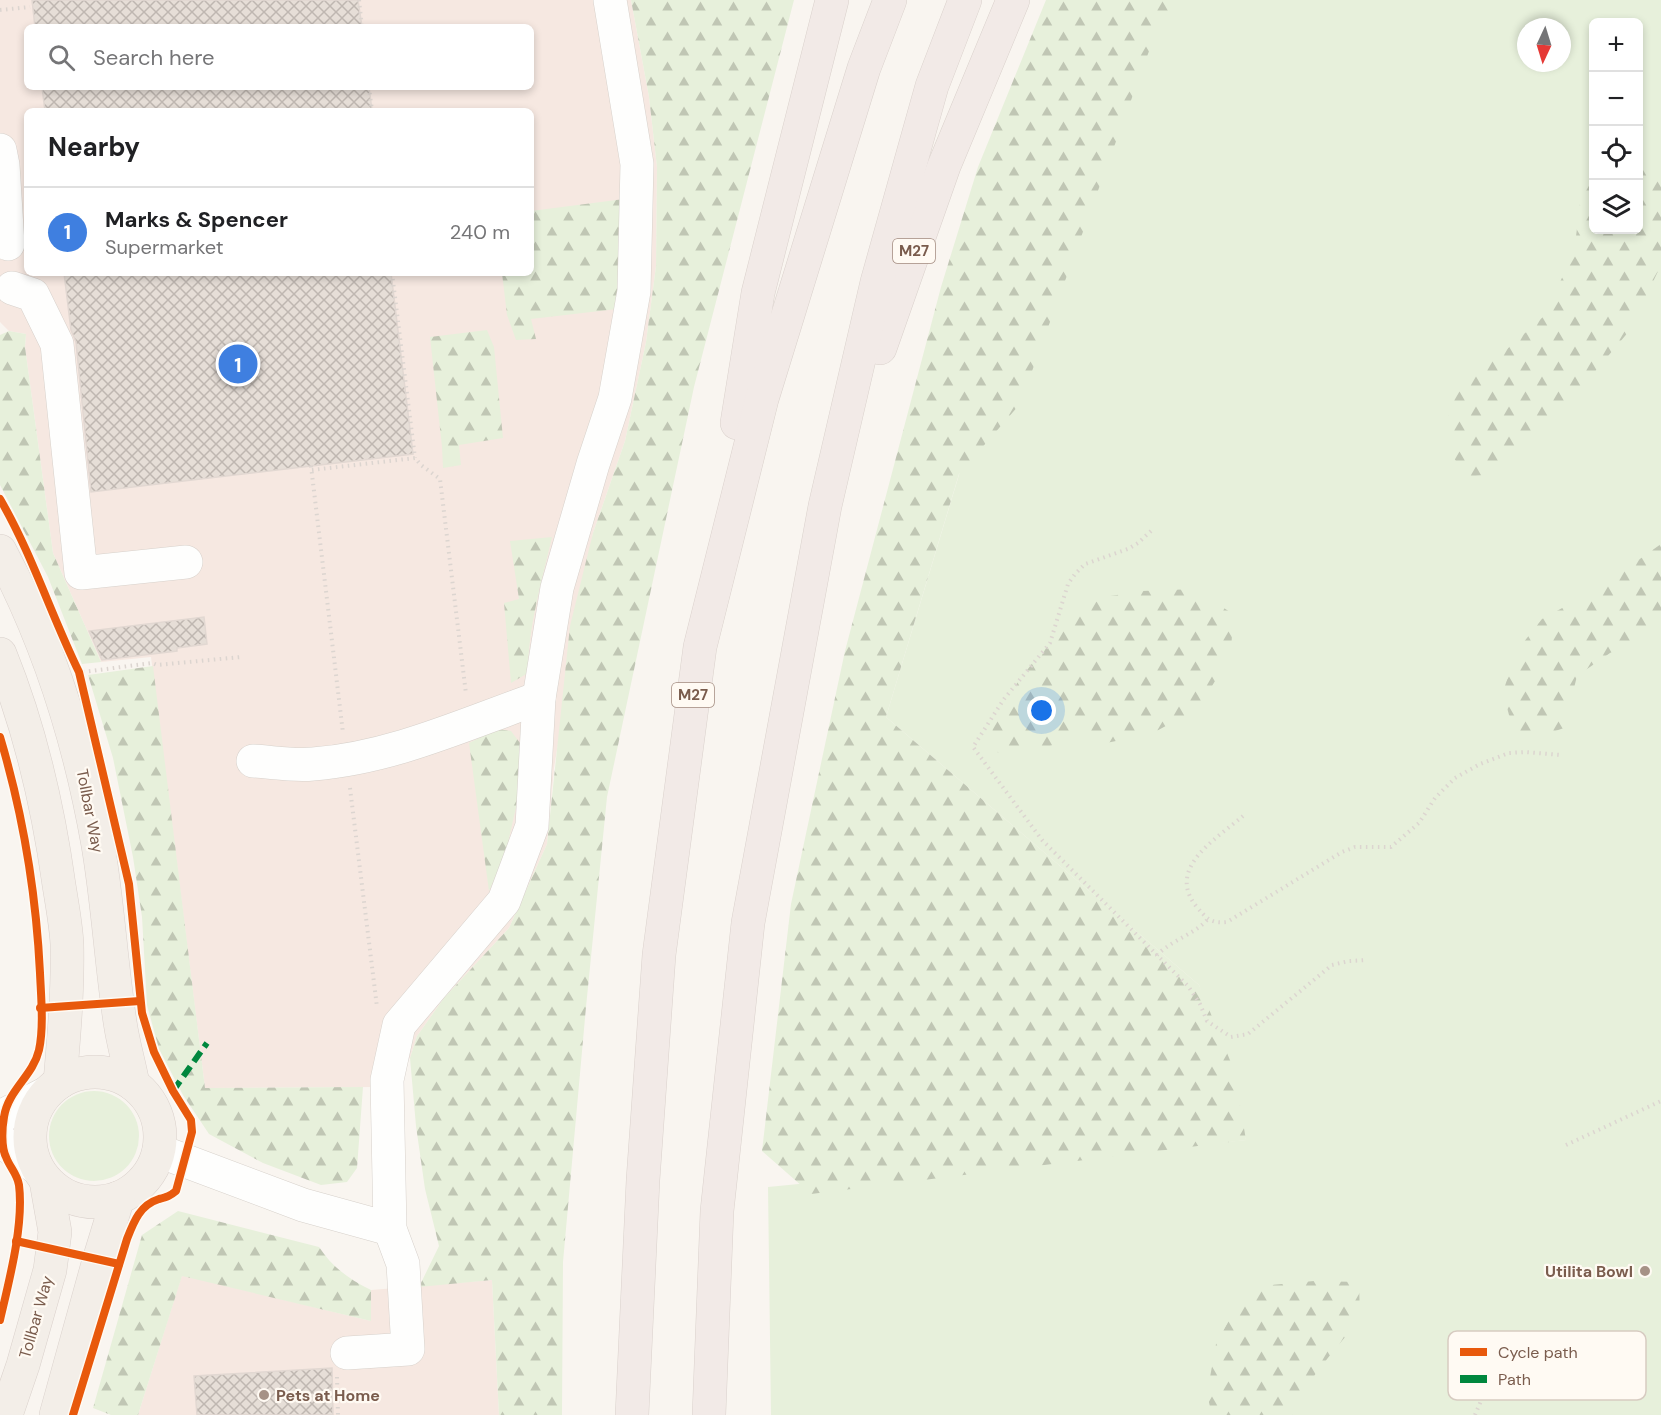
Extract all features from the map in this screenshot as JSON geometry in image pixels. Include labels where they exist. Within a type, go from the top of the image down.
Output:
[{"type":"highway","name":"M27","points":[[632,1415],[643,1180],[659,955],[700,647],[758,293],[832,0]]},
{"type":"highway","name":"M27","points":[[700,647],[762,399],[864,68],[890,0]]},
{"type":"highway","name":"M27","points":[[708,1415],[717,1211],[748,923],[825,506],[877,282],[933,86],[965,0]]},
{"type":"highway","name":"M27","points":[[825,506],[944,166],[1013,0]]},
{"type":"main road","name":"Tollbar Way","points":[[0,551],[15,580],[52,668],[80,755],[98,845],[120,1021],[133,1084]]},
{"type":"main road","points":[[0,654],[12,684],[39,774],[55,858],[67,941],[67,1006],[53,1088]]},
{"type":"main road","points":[[97,1072],[116,1075],[133,1084],[147,1097],[156,1114],[160,1132],[159,1151],[151,1171],[137,1187],[118,1198],[99,1202],[80,1200],[62,1193],[42,1174],[31,1153],[29,1137],[31,1122],[37,1107],[53,1088],[78,1074],[97,1072]]},
{"type":"main road","name":"Tollbar Way","points":[[6,1415],[50,1270],[55,1232],[42,1174]]},
{"type":"main road","points":[[56,1415],[118,1198]]},
{"type":"lane","points":[[347,1353],[408,1349],[403,1264],[390,1229],[387,1080],[399,1025],[504,901],[532,826],[539,698],[557,588],[615,398],[634,291],[637,164],[630,108],[610,0]]},
{"type":"lane","points":[[0,150],[3,165],[4,242],[15,250],[20,269],[18,279],[6,292]]},
{"type":"lane","points":[[6,292],[33,295],[57,344],[81,573],[186,562]]},
{"type":"lane","points":[[253,762],[312,764],[346,759],[435,737],[539,698]]},
{"type":"lane","points":[[0,1117],[53,1088]]},
{"type":"lane","points":[[0,1140],[42,1174]]},
{"type":"lane","points":[[159,1151],[303,1205],[390,1229]]},
{"type":"path","points":[[358,0],[362,24]]},
{"type":"path","points":[[0,10],[30,7]]},
{"type":"path","points":[[369,90],[372,108]]},
{"type":"path","points":[[392,276],[415,458],[440,480],[470,724]]},
{"type":"path","points":[[312,470],[415,458]]},
{"type":"path","points":[[1151,531],[1128,549],[1085,564],[1075,574],[1068,584],[1050,643],[1004,699],[973,747],[1042,840],[1188,986],[1200,1004],[1207,1021],[1231,1037],[1248,1034],[1332,965],[1367,960]]},
{"type":"path","points":[[79,672],[152,663],[157,665],[241,657]]},
{"type":"path","points":[[75,663],[82,683]]},
{"type":"path","points":[[1243,816],[1192,861],[1187,874],[1186,885],[1190,898],[1207,920],[1216,923],[1227,922],[1342,852],[1354,847],[1391,847],[1419,823],[1435,798],[1455,778],[1480,764],[1509,753],[1561,755]]},
{"type":"path","points":[[1157,955],[1167,945],[1200,928],[1207,920]]},
{"type":"path","points":[[1566,1145],[1661,1101]]},
{"type":"path","points":[[1475,1415],[1481,1400]]},
{"type":"shaded area","points":[[0,0],[631,0],[649,97],[657,167],[656,266],[646,342],[625,441],[593,533],[554,768],[547,844],[509,928],[444,998],[417,1036],[410,1058],[387,1080],[373,1087],[205,1088],[151,657],[101,662],[53,553],[25,347],[26,334],[9,331],[0,322]]},
{"type":"shaded area","points":[[182,1275],[371,1321],[371,1290],[492,1280],[499,1415],[138,1415]]},
{"type":"green space","points":[[631,0],[794,0],[694,387],[607,797],[563,1262],[562,1415],[499,1415],[492,1280],[419,1287],[439,1246],[425,1189],[410,1058],[417,1036],[444,998],[509,928],[547,844],[570,626],[593,533],[625,441],[646,342],[656,266],[657,167],[649,97]]},
{"type":"green space","points":[[1046,0],[1185,0],[1156,32],[1020,404],[959,474],[886,717],[1199,985],[1234,1070],[1246,1140],[811,1194],[762,1151],[791,904],[845,651],[941,287],[978,167]]},
{"type":"green space","points":[[1102,0],[1661,0],[1661,1415],[771,1415],[768,1187],[1246,1140],[1199,985],[886,717]]},
{"type":"green space","points":[[1643,158],[1661,166],[1661,265],[1630,330],[1539,438],[1494,474],[1466,477],[1454,458],[1448,429],[1448,397],[1460,375],[1498,357],[1543,317],[1574,253],[1582,187],[1589,174],[1589,234],[1643,234]]},
{"type":"green space","points":[[624,199],[617,309],[531,319],[536,339],[516,340],[507,315],[502,276],[534,276],[534,211]]},
{"type":"green space","points":[[487,330],[494,347],[503,438],[459,445],[461,465],[443,468],[430,337]]},
{"type":"green space","points":[[9,331],[26,334],[25,347],[53,553],[101,662],[82,664],[48,577],[0,485],[0,335]]},
{"type":"green space","points":[[552,537],[533,621],[528,673],[511,683],[504,603],[519,599],[510,541]]},
{"type":"green space","points":[[1661,544],[1661,629],[1610,653],[1577,676],[1564,728],[1526,741],[1509,715],[1503,692],[1516,652],[1542,619],[1599,588]]},
{"type":"green space","points":[[1195,589],[1233,614],[1231,654],[1199,708],[1151,734],[1106,743],[1084,733],[1042,748],[998,753],[991,725],[1009,694],[1065,620],[1104,597],[1142,591]]},
{"type":"green space","points":[[153,666],[205,1088],[363,1087],[357,1168],[347,1182],[321,1185],[263,1163],[209,1134],[183,1095],[159,1049],[147,1005],[142,917],[133,857],[113,758],[88,675]]},
{"type":"green space","points":[[497,729],[511,731],[520,743],[519,794],[505,856],[489,891],[469,743]]},
{"type":"green space","points":[[94,1091],[111,1094],[126,1104],[136,1119],[139,1136],[136,1153],[126,1168],[111,1178],[94,1181],[77,1178],[62,1168],[52,1153],[49,1136],[52,1119],[62,1104],[77,1094]]},
{"type":"green space","points":[[178,1211],[319,1247],[342,1272],[371,1290],[371,1321],[182,1276],[138,1415],[111,1415],[93,1408],[142,1235]]},
{"type":"green space","points":[[1314,1281],[1359,1282],[1360,1319],[1313,1377],[1292,1415],[1212,1415],[1207,1394],[1216,1344],[1236,1307],[1271,1285]]},
{"type":"building","points":[[32,0],[358,0],[362,24],[35,24]]},
{"type":"building","points":[[42,90],[369,90],[372,108],[45,108]]},
{"type":"building","points":[[64,276],[391,276],[413,454],[91,492],[76,342],[71,330]]},
{"type":"building","points":[[204,617],[207,644],[177,648],[177,651],[102,660],[89,631]]},
{"type":"building","name":"Pets at Home","points":[[332,1368],[333,1415],[197,1415],[194,1376]]},
{"type":"marked path","points":[[173,1091],[207,1043]]},
{"type":"cycle path","points":[[0,499],[22,541],[79,672],[129,884],[142,1013],[154,1052],[173,1091],[191,1120],[192,1132],[176,1191],[147,1205],[138,1214],[127,1239],[73,1415]]},
{"type":"cycle path","points":[[0,737],[22,824],[32,883],[42,1022],[41,1041],[36,1059],[10,1099],[3,1121],[4,1153],[18,1181],[20,1201],[15,1253],[0,1320]]},
{"type":"cycle path","points":[[40,1008],[140,1001]]},
{"type":"cycle path","points":[[16,1241],[119,1264]]},
{"type":"place","name":"Marks & Spencer","points":[[238,364]]},
{"type":"place","name":"Utilita Bowl","points":[[1645,1271]]},
{"type":"place","name":"Pets at Home","points":[[264,1395]]}]
